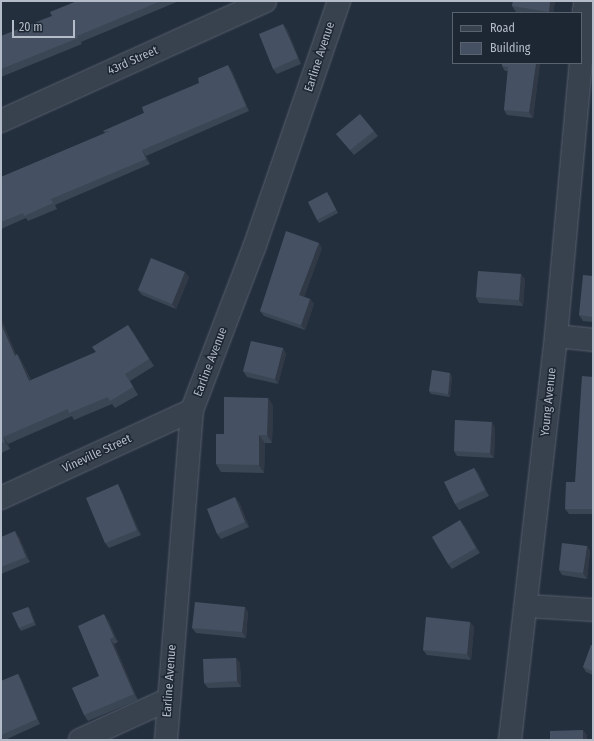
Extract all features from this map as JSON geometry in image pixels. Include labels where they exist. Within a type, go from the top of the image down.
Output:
[{"type":"street","name":"43rd Street","points":[[1,121],[265,1]]},
{"type":"street","name":"Earline Avenue","points":[[166,740],[192,410],[254,248],[339,1]]},
{"type":"street","name":"Young Avenue","points":[[510,740],[556,336],[584,54],[586,1]]},
{"type":"street","points":[[556,336],[593,340]]},
{"type":"street","name":"Vineville Street","points":[[1,498],[192,410]]},
{"type":"street","points":[[526,606],[593,610]]},
{"type":"street","points":[[80,740],[169,699]]},
{"type":"building","points":[[77,1],[161,1],[77,36],[78,38],[1,69],[1,36],[52,16],[50,12]]},
{"type":"building","points":[[513,1],[550,1],[549,12],[512,6]]},
{"type":"building","points":[[283,24],[298,58],[273,69],[259,34]]},
{"type":"building","points":[[502,64],[536,64],[529,112],[504,110],[508,67],[502,66]]},
{"type":"building","points":[[228,65],[246,106],[142,150],[146,159],[51,199],[53,203],[24,216],[23,213],[1,222],[1,177],[110,131],[103,131],[144,113],[142,107],[199,83],[198,78]]},
{"type":"building","points":[[360,114],[374,131],[350,150],[336,134]]},
{"type":"building","points":[[327,192],[336,210],[317,220],[308,202]]},
{"type":"building","points":[[286,231],[319,243],[299,295],[310,299],[301,325],[260,311]]},
{"type":"building","points":[[151,258],[185,272],[172,304],[138,290]]},
{"type":"building","points":[[478,271],[521,274],[519,300],[476,297]]},
{"type":"building","points":[[583,275],[593,276],[593,317],[579,315]]},
{"type":"building","points":[[1,324],[15,356],[17,354],[29,381],[96,352],[92,347],[128,325],[149,359],[125,374],[133,387],[110,401],[108,397],[69,413],[68,409],[3,437],[5,442],[1,443]]},
{"type":"building","points":[[251,341],[283,348],[275,379],[243,371]]},
{"type":"building","points":[[432,370],[450,373],[448,394],[429,391]]},
{"type":"building","points":[[582,376],[593,377],[593,509],[565,509],[566,482],[575,482]]},
{"type":"building","points":[[224,397],[268,398],[267,435],[259,435],[259,465],[216,464],[216,434],[224,434]]},
{"type":"building","points":[[455,420],[492,422],[490,453],[454,451]]},
{"type":"building","points":[[474,468],[485,490],[455,504],[444,482]]},
{"type":"building","points":[[118,484],[137,530],[105,543],[86,498]]},
{"type":"building","points":[[235,497],[245,522],[217,534],[207,509]]},
{"type":"building","points":[[460,520],[476,548],[448,564],[432,537]]},
{"type":"building","points":[[15,531],[26,557],[1,567],[1,537]]},
{"type":"building","points":[[562,543],[587,546],[583,573],[559,570]]},
{"type":"building","points":[[195,602],[245,607],[242,632],[192,628]]},
{"type":"building","points":[[28,607],[34,622],[19,628],[12,613]]},
{"type":"building","points":[[104,614],[114,637],[110,639],[134,694],[84,715],[72,688],[99,676],[78,626]]},
{"type":"building","points":[[426,617],[470,622],[467,654],[423,650]]},
{"type":"building","points":[[591,645],[593,645],[593,671],[583,667]]},
{"type":"building","points":[[236,658],[237,681],[204,683],[203,659]]},
{"type":"building","points":[[18,674],[37,719],[1,735],[1,681]]},
{"type":"building","points":[[583,730],[583,740],[550,740],[550,731]]}]
